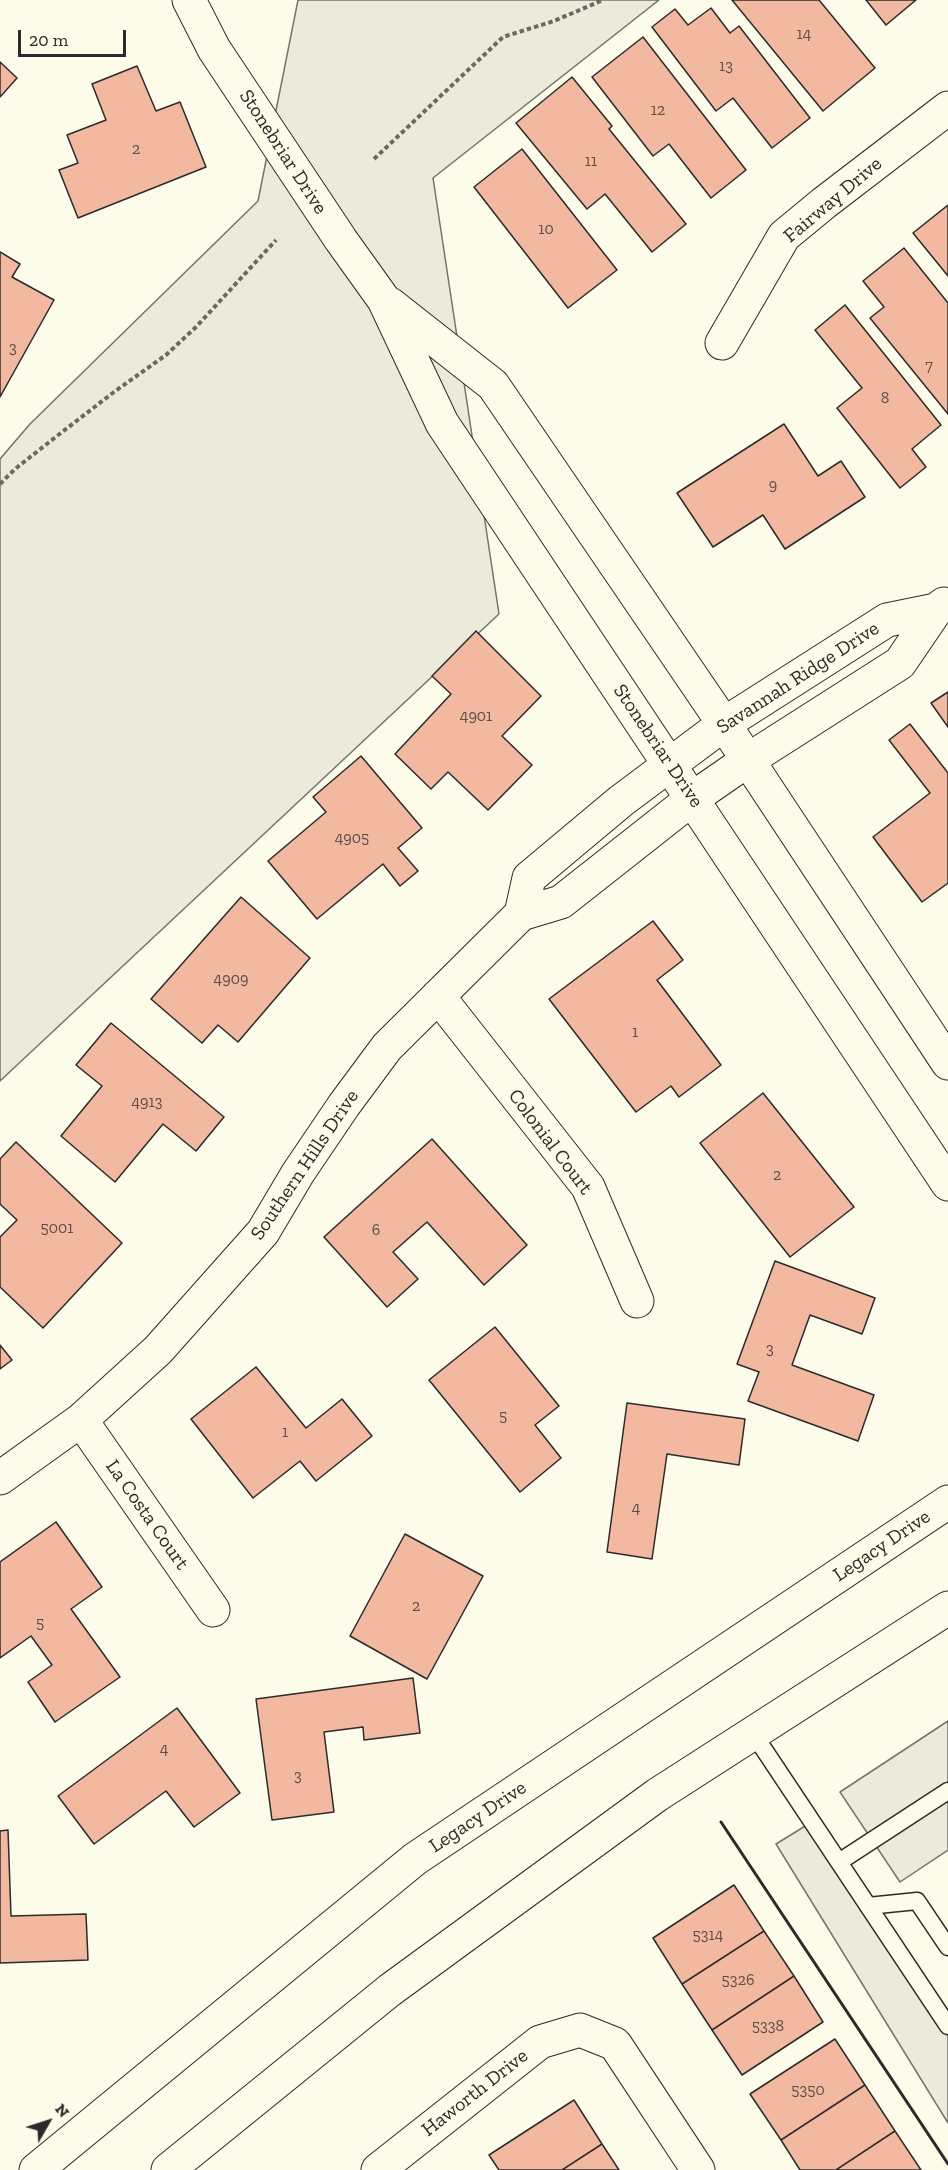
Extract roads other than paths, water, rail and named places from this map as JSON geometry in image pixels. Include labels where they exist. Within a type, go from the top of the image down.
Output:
[{"type":"street","name":"Stonebriar Drive","points":[[189,0],[214,49],[341,240],[384,300],[442,423],[948,1184]]},
{"type":"street","name":"Fairway Drive","points":[[722,343],[784,236],[948,108]]},
{"type":"street","name":"Stonebriar Drive","points":[[384,300],[493,385],[724,724],[948,1064]]},
{"type":"street","name":"Savannah Ridge Drive","points":[[670,764],[724,724],[887,620],[942,606]]},
{"type":"street","name":"Savannah Ridge Drive","points":[[721,779],[900,663],[942,606]]},
{"type":"street","points":[[521,914],[529,878],[621,801],[670,764]]},
{"type":"street","name":"Southern Hills Drive","points":[[0,1478],[81,1420],[158,1350],[263,1232],[298,1173],[381,1055],[521,914],[561,902],[693,798],[721,779]]},
{"type":"street","name":"Colonial Court","points":[[438,996],[588,1186],[637,1301]]},
{"type":"street","name":"La Costa Court","points":[[81,1420],[213,1610]]},
{"type":"street","name":"Legacy Drive","points":[[36,2170],[415,1858],[948,1502]]},
{"type":"street","points":[[168,2170],[390,1990],[657,1795],[948,1608]]},
{"type":"street","name":"Haworth Drive","points":[[378,2170],[540,2042],[580,2030],[615,2044],[698,2170]]},
{"type":"lane","points":[[753,1733],[948,2026]]},
{"type":"lane","points":[[839,1862],[948,1791]]},
{"type":"lane","points":[[868,1906],[917,1901],[948,1947]]}]
